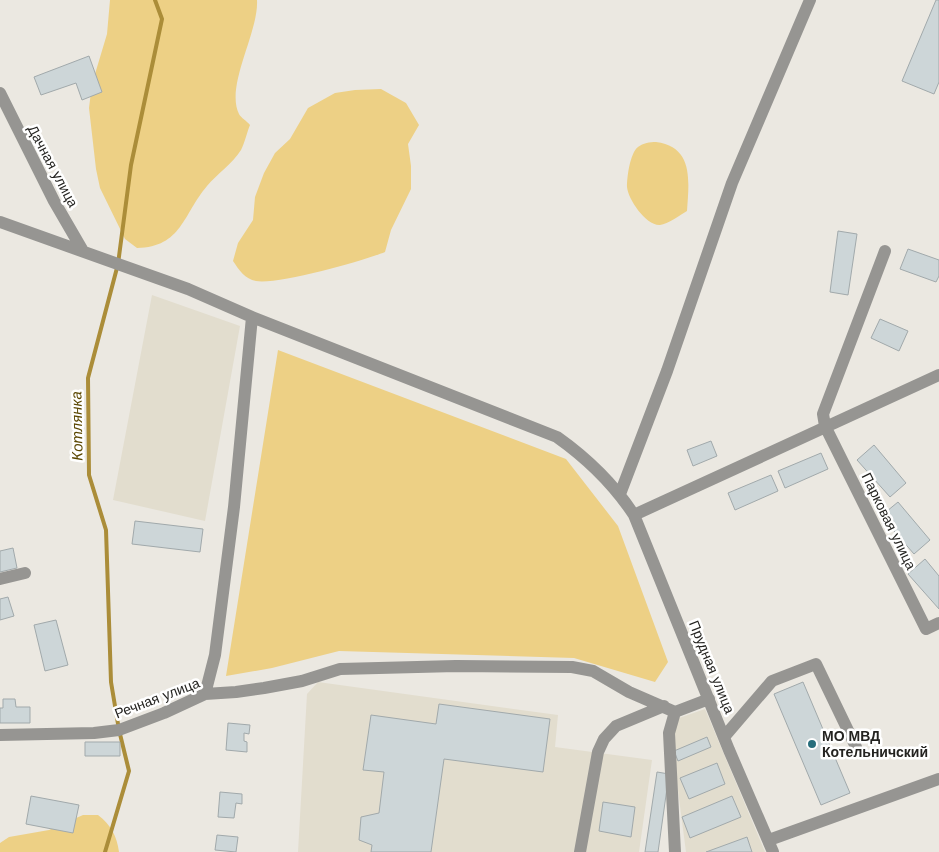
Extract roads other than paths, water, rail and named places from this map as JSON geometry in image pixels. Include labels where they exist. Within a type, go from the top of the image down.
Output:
[{"type":"street","points":[[620,494],[667,371],[732,183],[810,0]]},
{"type":"street","name":"Дачная улица","points":[[0,94],[54,201],[83,251]]},
{"type":"street","name":"Прудная улица","points":[[0,222],[188,289],[252,317],[557,437],[582,455],[620,494],[634,515],[724,737],[771,846]]},
{"type":"street","points":[[825,426],[823,414],[884,251]]},
{"type":"street","points":[[206,694],[215,654],[234,507],[252,317]]},
{"type":"street","points":[[634,515],[939,375]]},
{"type":"street","name":"Парковая улица","points":[[825,426],[926,630],[939,623]]},
{"type":"street","points":[[0,579],[25,572]]},
{"type":"street","points":[[724,737],[772,680],[816,664],[856,746]]},
{"type":"street","name":"Речная улица","points":[[0,735],[94,733],[118,730],[164,713],[206,694],[264,688],[302,681],[340,670],[456,666],[572,667],[593,672],[628,692],[669,709]]},
{"type":"street","points":[[580,852],[598,752],[604,738],[616,726],[669,709],[709,700]]},
{"type":"street","points":[[669,709],[675,852]]},
{"type":"street","points":[[771,846],[939,779]]},
{"type":"waterway","name":"Котлянка","points":[[105,852],[129,771],[119,730],[111,682],[106,530],[89,475],[88,378],[118,264],[131,165],[162,19],[155,0]]},
{"type":"place","name":"МО МВД Котельничский","points":[[812,744]]}]
